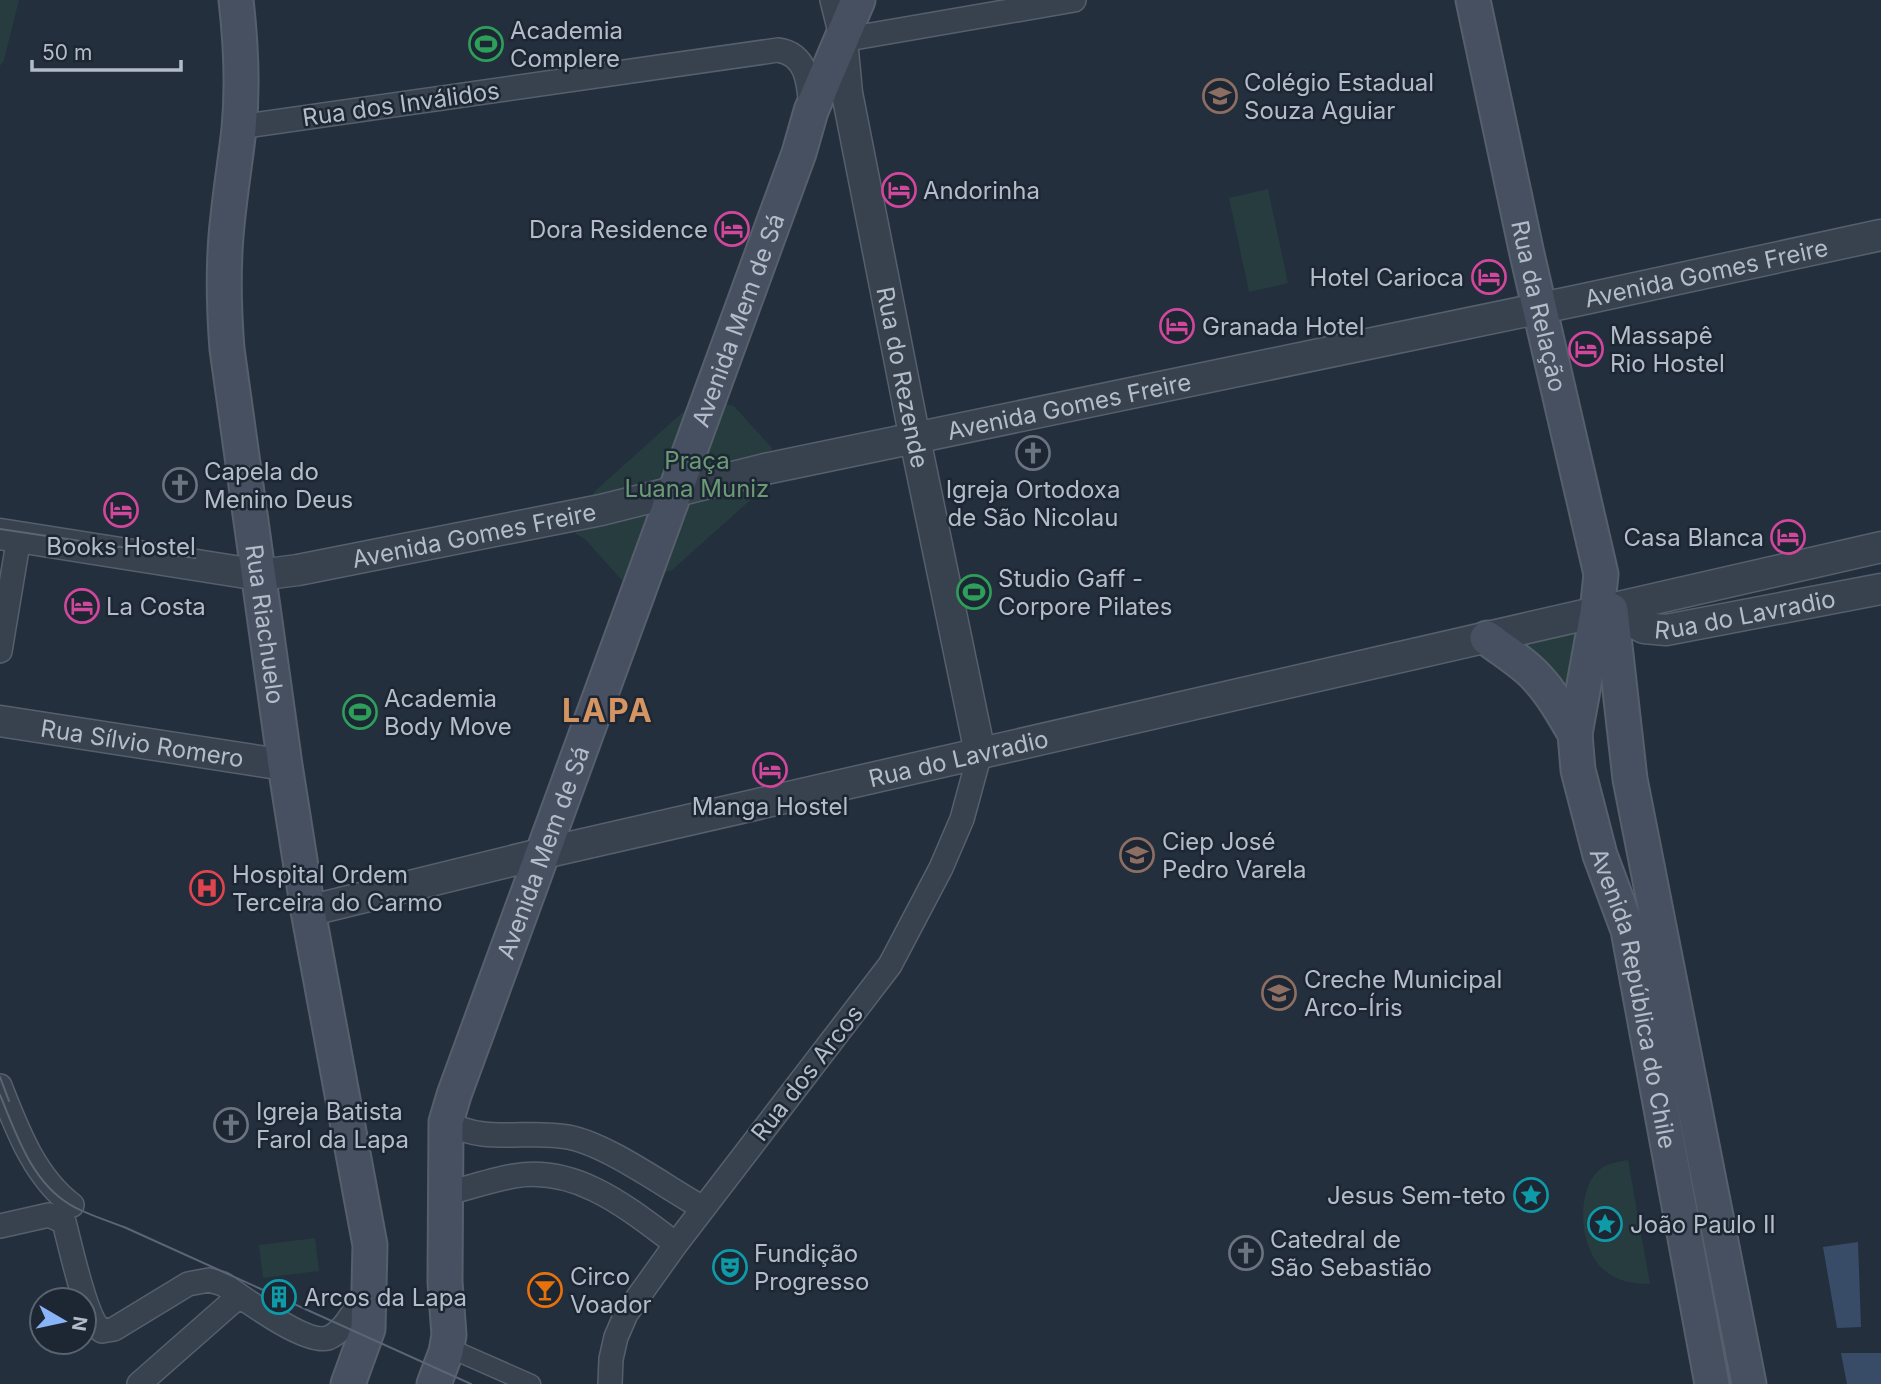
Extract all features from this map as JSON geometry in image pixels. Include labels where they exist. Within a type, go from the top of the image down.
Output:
[{"type":"main road","name":"Rua Riachuelo","points":[[236,0],[240,33],[239,127],[226,235],[223,301],[234,410],[308,911],[376,1282]]},
{"type":"main road","name":"Avenida Mem de Sá","points":[[434,1384],[447,1347],[449,1324],[445,1282],[446,1122],[540,854],[799,153],[811,111],[858,0]]},
{"type":"main road","name":"Rua da Relação","points":[[1473,0],[1540,308],[1599,560],[1604,611]]},
{"type":"main road","name":"Avenida República do Chile","points":[[1604,611],[1575,734],[1581,784],[1600,855],[1628,930],[1712,1384]]},
{"type":"main road","name":"Avenida República do Chile","points":[[1604,611],[1630,779],[1749,1384]]},
{"type":"main road","points":[[1487,638],[1526,667],[1551,694],[1575,734]]},
{"type":"main road","points":[[1581,784],[1602,771],[1630,779]]},
{"type":"main road","points":[[348,1384],[368,1329],[376,1282]]},
{"type":"main road","points":[[364,1384],[387,1335],[389,1307],[376,1282]]},
{"type":"main road","name":"Avenida Mem de Sá","points":[[415,1384],[427,1353],[445,1282]]},
{"type":"street","name":"Rua do Rezende","points":[[832,0],[842,40],[847,93],[915,439],[981,753]]},
{"type":"street","points":[[842,40],[1074,0]]},
{"type":"street","name":"Rua dos Inválidos","points":[[239,127],[778,50],[793,55],[802,65],[809,85],[811,111]]},
{"type":"street","name":"Avenida Gomes Freire","points":[[10,536],[259,575],[298,570],[601,510],[765,469],[1881,235]]},
{"type":"street","points":[[0,651],[10,536]]},
{"type":"street","name":"Rua do Lavradio","points":[[308,911],[540,854],[1881,547]]},
{"type":"street","name":"Rua do Lavradio","points":[[1604,611],[1644,628],[1666,630],[1881,589]]},
{"type":"street","name":"Rua Sílvio Romero","points":[[0,722],[285,765]]},
{"type":"street","name":"Rua dos Arcos","points":[[610,1380],[616,1337],[626,1314],[703,1208],[890,965],[916,918],[957,831],[981,753]]},
{"type":"street","points":[[0,1086],[22,1142],[50,1185],[72,1205]]},
{"type":"street","points":[[446,1122],[458,1130],[482,1136],[546,1135],[569,1137],[591,1144],[703,1208]]},
{"type":"street","points":[[445,1194],[516,1176],[563,1179],[601,1192],[633,1211],[676,1244]]},
{"type":"street","points":[[0,1226],[49,1215],[64,1222],[87,1304],[94,1324],[102,1331],[114,1329],[188,1284],[201,1280],[217,1282],[300,1332],[318,1339],[328,1338],[349,1318],[376,1282]]},
{"type":"street","points":[[139,1384],[239,1296]]},
{"type":"street","points":[[447,1347],[531,1384]]},
{"type":"green space","points":[[0,0],[19,0],[4,60],[0,66]]},
{"type":"green space","points":[[1268,189],[1288,283],[1249,292],[1229,198]]},
{"type":"green space","name":"Praça Luana Muniz","points":[[701,399],[734,406],[772,448],[756,495],[672,570],[626,585],[585,539],[576,534],[574,525],[595,491]]},
{"type":"green space","points":[[1586,629],[1577,716],[1515,646]]},
{"type":"green space","points":[[1628,1160],[1650,1284],[1625,1281],[1609,1274],[1596,1261],[1585,1236],[1583,1207],[1591,1181],[1605,1166]]},
{"type":"green space","points":[[315,1238],[319,1271],[263,1278],[259,1245]]},
{"type":"water","points":[[1858,1242],[1861,1327],[1837,1328],[1823,1247]]},
{"type":"water","points":[[1841,1353],[1881,1353],[1881,1384],[1847,1384]]},
{"type":"tram line","points":[[0,529],[195,558]]},
{"type":"tram line","points":[[0,1077],[9,1101]]},
{"type":"tram line","points":[[0,1095],[26,1155],[44,1183],[69,1204],[471,1384]]},
{"type":"place","name":"Academia Complere","points":[[486,44]]},
{"type":"place","name":"Colégio Estadual Souza Aguiar","points":[[1220,96]]},
{"type":"place","name":"Andorinha","points":[[899,190]]},
{"type":"place","name":"Dora Residence","points":[[732,229]]},
{"type":"place","name":"Hotel Carioca","points":[[1489,277]]},
{"type":"place","name":"Granada Hotel","points":[[1177,326]]},
{"type":"place","name":"Massapê Rio Hostel","points":[[1586,349]]},
{"type":"place","name":"Igreja Ortodoxa de São Nicolau","points":[[1033,453]]},
{"type":"place","name":"Capela do Menino Deus","points":[[180,485]]},
{"type":"place","name":"Books Hostel","points":[[121,510]]},
{"type":"place","name":"Casa Blanca","points":[[1788,537]]},
{"type":"place","name":"Studio Gaff - Corpore Pilates","points":[[974,592]]},
{"type":"place","name":"La Costa","points":[[82,606]]},
{"type":"place","name":"Academia Body Move","points":[[360,712]]},
{"type":"place","name":"Manga Hostel","points":[[770,770]]},
{"type":"place","name":"Ciep José Pedro Varela","points":[[1137,855]]},
{"type":"place","name":"Hospital Ordem Terceira do Carmo","points":[[207,888]]},
{"type":"place","name":"Creche Municipal Arco-Íris","points":[[1279,993]]},
{"type":"place","name":"Igreja Batista Farol da Lapa","points":[[231,1125]]},
{"type":"place","name":"Jesus Sem-teto","points":[[1531,1195]]},
{"type":"place","name":"João Paulo II","points":[[1605,1224]]},
{"type":"place","name":"Catedral de São Sebastião","points":[[1246,1253]]},
{"type":"place","name":"Fundição Progresso","points":[[730,1267]]},
{"type":"place","name":"Circo Voador","points":[[545,1290]]},
{"type":"place","name":"Arcos da Lapa","points":[[279,1297]]},
{"type":"district","name":"LAPA","points":[[608,710]]}]
